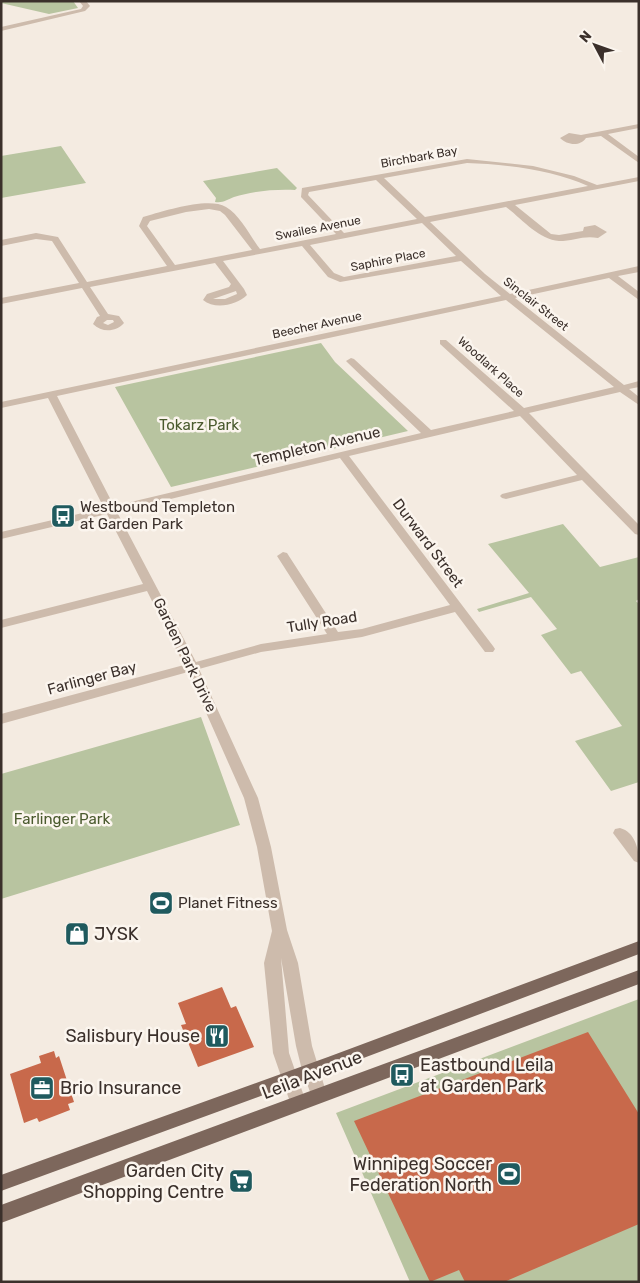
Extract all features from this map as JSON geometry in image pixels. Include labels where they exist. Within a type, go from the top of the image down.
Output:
[{"type":"main road","name":"Leila Avenue","points":[[1,1183],[639,947]]},
{"type":"main road","name":"Leila Avenue","points":[[1,1214],[298,1102],[639,977]]},
{"type":"street","points":[[1,28],[83,10],[86,6],[82,1]]},
{"type":"street","points":[[1,20],[13,26]]},
{"type":"street","points":[[581,137],[639,126]]},
{"type":"street","points":[[602,133],[639,161]]},
{"type":"street","name":"Birchbark Bay","points":[[342,236],[304,192],[312,188],[460,161],[479,161],[576,179],[596,187]]},
{"type":"street","name":"Sinclair Street","points":[[377,176],[461,258],[507,298],[624,388],[639,402]]},
{"type":"street","name":"Swailes Avenue","points":[[1,301],[596,187],[637,181]]},
{"type":"street","points":[[508,204],[548,236],[559,238],[587,233]]},
{"type":"street","points":[[173,268],[143,226],[146,219],[216,206],[224,210],[258,252]]},
{"type":"street","points":[[1,243],[38,236],[52,237],[68,258],[105,317]]},
{"type":"street","name":"Saphire Place","points":[[304,243],[330,275],[343,280],[461,258]]},
{"type":"street","points":[[217,260],[235,284]]},
{"type":"street","name":"Beecher Avenue","points":[[1,405],[639,270]]},
{"type":"street","points":[[611,275],[639,297]]},
{"type":"street","name":"Woodlark Place","points":[[443,342],[522,412],[639,532]]},
{"type":"street","points":[[351,362],[429,434]]},
{"type":"street","name":"Templeton Avenue","points":[[1,536],[639,384]]},
{"type":"street","name":"Garden Park Drive","points":[[51,394],[192,667],[251,798],[264,847],[278,930],[290,963],[310,1070],[319,1095]]},
{"type":"street","name":"Durward Street","points":[[343,455],[489,649]]},
{"type":"street","points":[[506,496],[585,476]]},
{"type":"street","points":[[283,556],[334,636]]},
{"type":"street","points":[[1,624],[150,586]]},
{"type":"street","name":"Tully Road","points":[[192,667],[261,648],[362,633],[458,607]]},
{"type":"street","name":"Farlinger Bay","points":[[1,720],[192,667]]},
{"type":"street","points":[[620,833],[639,858]]},
{"type":"street","name":"Garden Park Drive","points":[[278,930],[272,963],[281,1053],[288,1078],[298,1102]]},
{"type":"green space","points":[[1,1],[73,1],[78,8],[49,14],[1,3]]},
{"type":"green space","points":[[61,146],[86,183],[1,198],[1,156]]},
{"type":"green space","points":[[277,168],[297,188],[295,190],[257,192],[234,197],[223,202],[215,202],[216,198],[203,181]]},
{"type":"green space","name":"Tokarz Park","points":[[321,343],[335,362],[408,431],[171,487],[115,387]]},
{"type":"green space","points":[[563,524],[600,567],[639,557],[639,599],[636,601],[639,604],[639,782],[611,791],[575,741],[622,726],[581,671],[571,674],[541,635],[557,629],[531,597],[479,612],[477,609],[529,593],[488,544]]},
{"type":"green space","name":"Farlinger Park","points":[[201,717],[240,825],[1,899],[1,774]]},
{"type":"green space","name":"Winnipeg Soccer Federation North","points":[[639,999],[639,1282],[410,1282],[336,1113]]},
{"type":"building","name":"Salisbury House","points":[[222,987],[231,1008],[236,1006],[254,1047],[198,1067],[181,1025],[186,1024],[178,1003]]},
{"type":"building","name":"Winnipeg Soccer Federation North","points":[[588,1032],[639,1114],[639,1224],[504,1282],[465,1282],[459,1270],[430,1282],[354,1121]]},
{"type":"building","name":"Brio Insurance","points":[[54,1051],[56,1058],[59,1056],[74,1102],[68,1104],[70,1110],[39,1122],[37,1118],[24,1123],[10,1074],[41,1063],[39,1056]]},
{"type":"place","name":"Westbound Templeton at Garden Park","points":[[63,516]]},
{"type":"place","name":"Planet Fitness","points":[[161,903]]},
{"type":"place","name":"JYSK","points":[[77,934]]},
{"type":"place","name":"Salisbury House","points":[[217,1036]]},
{"type":"place","name":"Eastbound Leila at Garden Park","points":[[402,1075]]},
{"type":"place","name":"Brio Insurance","points":[[42,1088]]},
{"type":"place","name":"Winnipeg Soccer Federation North","points":[[509,1174]]},
{"type":"place","name":"Garden City Shopping Centre","points":[[241,1181]]}]
